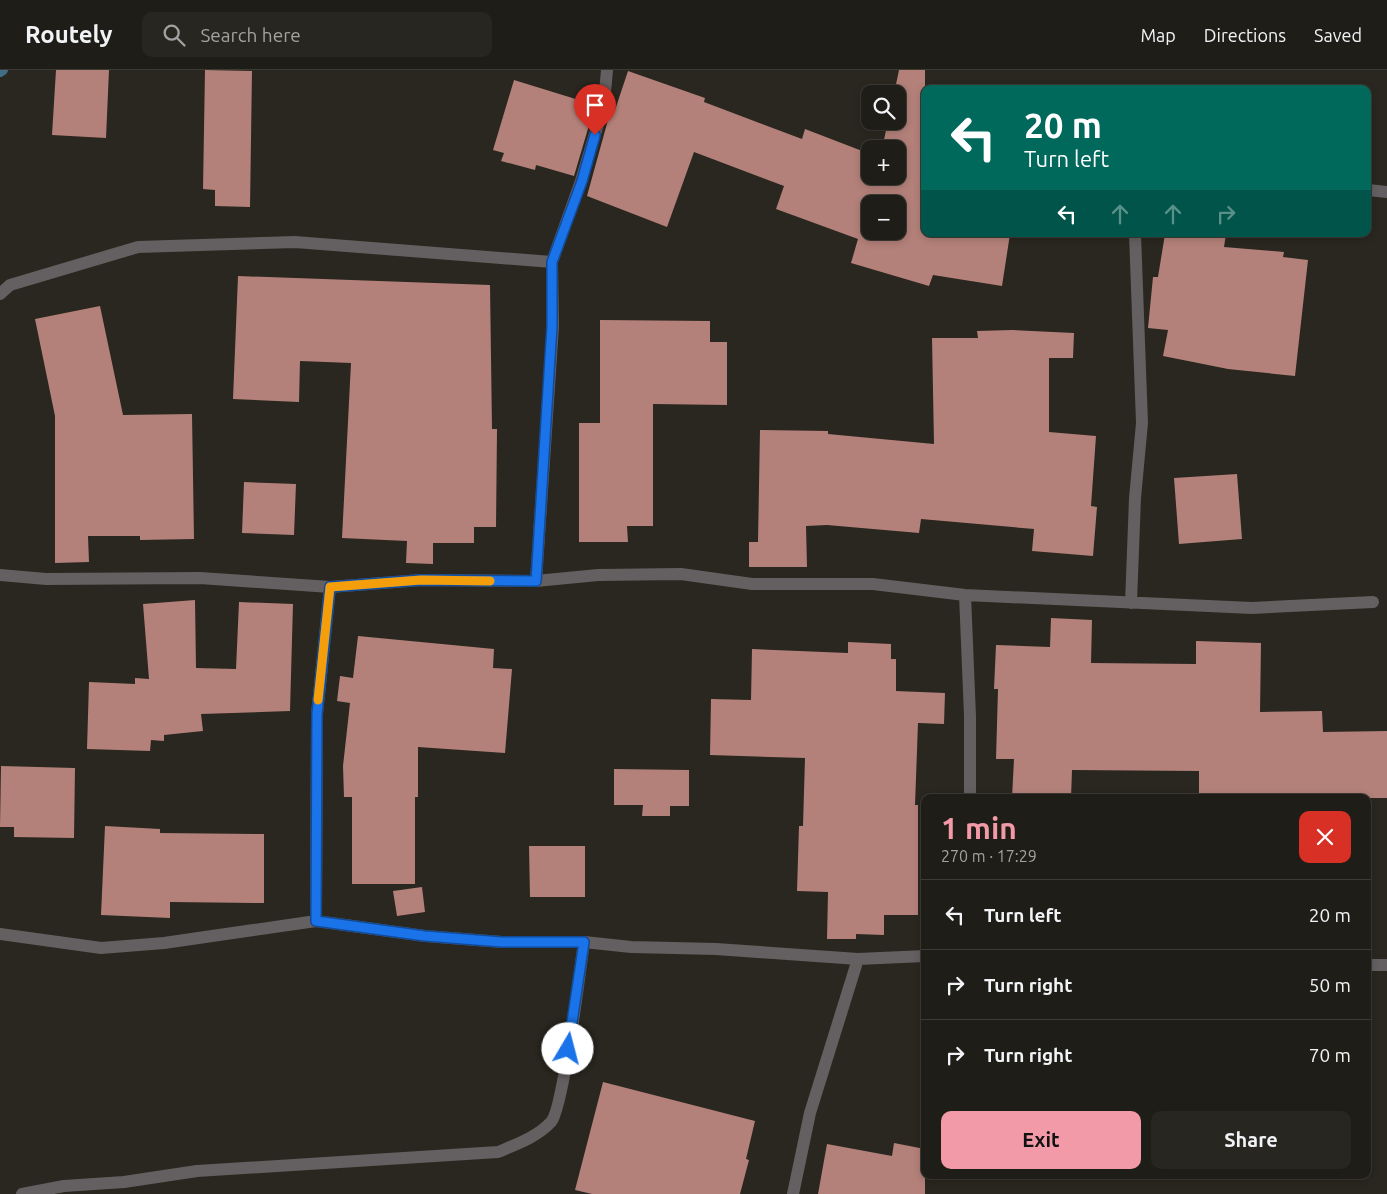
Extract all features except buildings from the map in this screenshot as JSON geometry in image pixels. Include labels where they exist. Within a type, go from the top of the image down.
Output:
[{"type":"street","points":[[536,581],[552,326],[552,262],[582,181],[604,104],[607,70]]},
{"type":"street","points":[[1371,190],[1387,192]]},
{"type":"street","points":[[1131,602],[1135,498],[1142,423],[1135,237]]},
{"type":"street","points":[[0,294],[10,285],[138,247],[295,242],[552,262]]},
{"type":"street","points":[[0,575],[46,579],[200,578],[330,587],[421,580],[536,581],[598,575],[681,574],[752,584],[873,584],[965,595],[1252,608],[1373,602]]},
{"type":"street","points":[[316,921],[317,714],[330,587]]},
{"type":"street","points":[[965,595],[970,716],[970,794]]},
{"type":"street","points":[[0,934],[101,948],[164,943],[316,921],[425,936],[502,942],[584,942],[631,947],[716,949],[858,959],[921,956]]},
{"type":"street","points":[[22,1194],[64,1186],[124,1182],[197,1171],[498,1152],[529,1139],[552,1121],[558,1103],[563,1085],[584,942]]},
{"type":"street","points":[[793,1194],[810,1113],[858,959]]},
{"type":"street","points":[[1371,964],[1387,965]]},
{"type":"slow traffic","points":[[318,700],[330,587],[421,580],[490,581]]},
{"type":"route","points":[[568,1049],[584,942],[502,942],[425,936],[316,921],[317,714],[330,587],[421,580],[536,581],[552,326],[552,262],[582,181],[595,135]]}]
